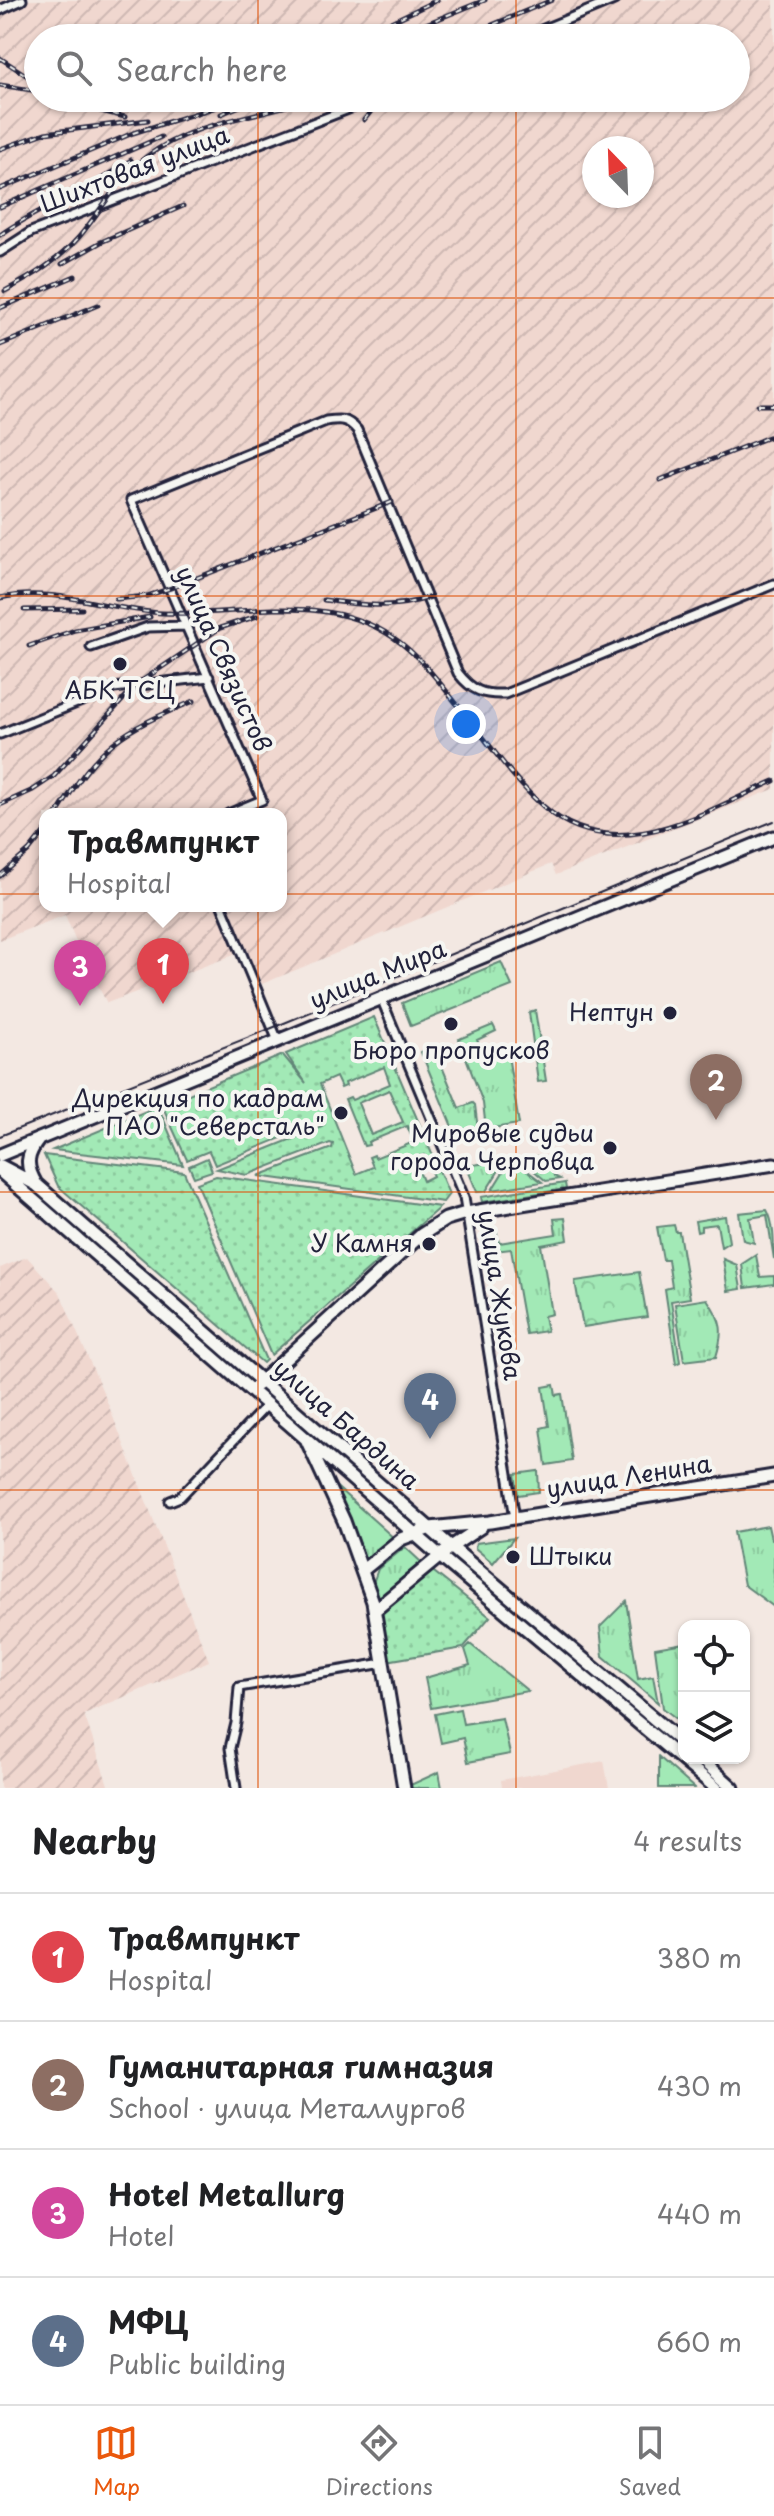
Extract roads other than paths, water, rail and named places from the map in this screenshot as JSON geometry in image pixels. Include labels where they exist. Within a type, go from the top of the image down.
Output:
[{"type":"main road","name":"улица Мира","points":[[0,1155],[774,837]]},
{"type":"main road","points":[[37,1185],[27,1160],[39,1139]]},
{"type":"main road","points":[[251,1392],[421,1235],[446,1219],[466,1213],[774,1164]]},
{"type":"main road","name":"улица Бардина","points":[[0,1168],[37,1185],[111,1249],[656,1728],[716,1788]]},
{"type":"main road","name":"улица Бардина","points":[[0,1168],[101,1261],[440,1556],[656,1728],[678,1741]]},
{"type":"main road","points":[[101,1261],[111,1249]]},
{"type":"main road","points":[[305,1437],[344,1521],[375,1610],[404,1788]]},
{"type":"main road","name":"улица Ленина","points":[[363,1570],[401,1539],[430,1528],[490,1522],[774,1476]]},
{"type":"main road","name":"улица Ленина","points":[[375,1610],[469,1533],[490,1522]]},
{"type":"main road","points":[[707,1764],[733,1788]]},
{"type":"street","points":[[0,10],[22,0]]},
{"type":"street","points":[[556,24],[614,0]]},
{"type":"street","name":"Шихтовая улица","points":[[0,252],[31,232],[341,112]]},
{"type":"street","name":"улица Связистов","points":[[243,808],[262,800],[131,500],[326,421],[350,421],[357,430],[458,673],[469,687],[486,695],[505,694],[774,584]]},
{"type":"street","points":[[91,647],[148,627],[187,626]]},
{"type":"street","points":[[0,734],[114,688],[209,677]]},
{"type":"street","points":[[224,912],[278,1041]]},
{"type":"street","name":"улица Жукова","points":[[381,998],[464,1197],[515,1518]]},
{"type":"street","points":[[170,1501],[180,1497],[267,1405]]},
{"type":"street","points":[[236,1788],[230,1748],[239,1687],[384,1663]]},
{"type":"tram line","points":[[0,1136],[272,1028],[774,821]]},
{"type":"railway","points":[[386,24],[437,0]]},
{"type":"railway","points":[[426,24],[485,0]]},
{"type":"railway","points":[[495,24],[552,0]]},
{"type":"railway","points":[[0,58],[24,74]]},
{"type":"railway","points":[[0,85],[24,89]]},
{"type":"railway","points":[[105,112],[125,117]]},
{"type":"railway","points":[[0,189],[133,133],[200,112]]},
{"type":"railway","points":[[221,114],[226,112]]},
{"type":"railway","points":[[5,291],[63,253],[127,175],[146,157],[185,135],[264,112]]},
{"type":"railway","points":[[364,120],[371,112]]},
{"type":"railway","points":[[0,149],[45,133],[148,120]]},
{"type":"railway","points":[[0,207],[161,137]]},
{"type":"railway","points":[[0,235],[131,160]]},
{"type":"railway","points":[[62,264],[101,242],[183,206]]},
{"type":"railway","points":[[0,308],[75,276]]},
{"type":"railway","points":[[0,345],[98,305]]},
{"type":"railway","points":[[758,405],[774,405]]},
{"type":"railway","points":[[660,480],[774,435]]},
{"type":"railway","points":[[116,599],[147,596],[171,588],[392,502]]},
{"type":"railway","points":[[0,598],[41,595],[162,613],[310,610],[339,614],[367,623],[405,646],[424,665],[513,775],[543,806],[570,824],[599,833],[628,834],[658,829],[688,820],[774,781]]},
{"type":"railway","points":[[324,600],[390,605],[431,597]]},
{"type":"railway","points":[[24,610],[82,609]]},
{"type":"railway","points":[[0,805],[54,776],[137,684],[220,628],[257,616]]},
{"type":"railway","points":[[29,646],[75,630],[150,617]]},
{"type":"railway","points":[[61,808],[86,771],[114,743],[147,722],[194,701]]},
{"type":"railway","points":[[0,876],[39,838]]},
{"type":"place","name":"АБК ТСЦ","points":[[120,664]]},
{"type":"place","name":"Травмпункт","points":[[163,1004]]},
{"type":"place","name":"Hotel Metallurg","points":[[80,1006]]},
{"type":"place","name":"Нептун","points":[[670,1013]]},
{"type":"place","name":"Бюро пропусков","points":[[451,1024]]},
{"type":"place","name":"Дирекция по кадрам ПАО \"Северсталь\"","points":[[341,1113]]},
{"type":"place","name":"Гуманитарная гимназия","points":[[716,1120]]},
{"type":"place","name":"Мировые судьи города Черповца","points":[[610,1148]]},
{"type":"place","name":"У Камня","points":[[429,1244]]},
{"type":"place","name":"МФЦ","points":[[430,1439]]},
{"type":"place","name":"Штыки","points":[[513,1557]]}]
